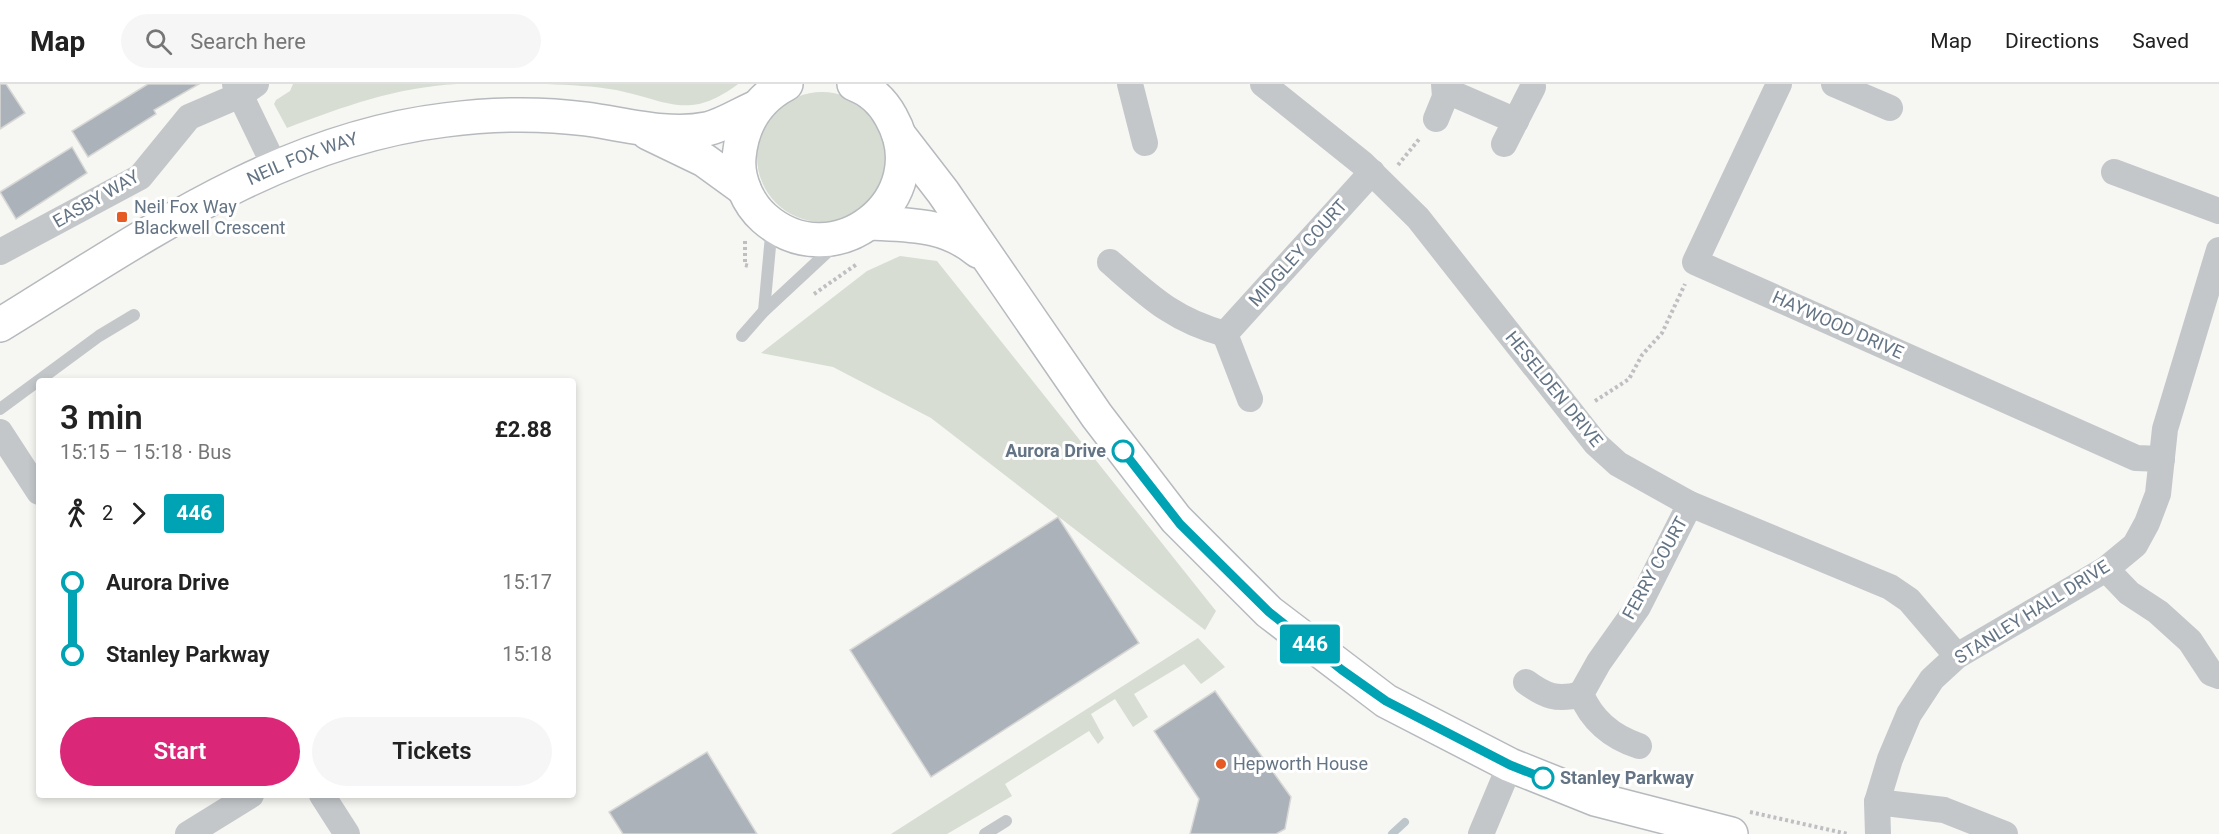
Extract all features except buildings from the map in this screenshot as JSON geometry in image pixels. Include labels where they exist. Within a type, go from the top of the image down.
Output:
[{"type":"main road","points":[[786,84],[757,106],[746,123],[740,142],[738,161],[744,189],[760,215],[772,225],[808,240],[860,239],[925,225],[944,230],[967,242],[988,260]]},
{"type":"main road","points":[[854,84],[880,94],[899,135],[944,192],[988,260],[1097,416],[1180,524],[1269,612],[1386,701],[1510,765],[1595,799],[1737,822]]},
{"type":"main road","name":"NEIL FOX WAY","points":[[0,325],[191,209],[275,167],[373,132],[446,119],[521,115],[586,119],[641,130],[708,129],[757,106]]},
{"type":"main road","name":"NEIL FOX WAY","points":[[641,130],[704,160],[744,189]]},
{"type":"main road","points":[[860,239],[896,191],[902,171],[899,135]]},
{"type":"street","points":[[1130,84],[1145,143]]},
{"type":"street","name":"HESELDEN DRIVE","points":[[1263,84],[1377,178],[1440,244],[1596,444],[1618,464],[1690,504],[1890,587],[1909,600],[1957,656]]},
{"type":"street","points":[[1695,262],[1779,84]]},
{"type":"street","points":[[1834,84],[1890,108]]},
{"type":"street","points":[[1444,87],[1516,121]]},
{"type":"street","points":[[1436,119],[1446,97],[1444,87]]},
{"type":"street","points":[[1504,144],[1533,87]]},
{"type":"street","points":[[243,88],[275,167]]},
{"type":"street","name":"EASBY WAY","points":[[0,252],[141,177],[189,117],[243,88]]},
{"type":"street","points":[[2114,172],[2219,211]]},
{"type":"street","name":"MIDGLEY COURT","points":[[1225,334],[1377,178]]},
{"type":"street","name":"STANLEY HALL DRIVE","points":[[1878,834],[1877,802],[1890,759],[1909,714],[1932,679],[1957,656],[2106,569],[2134,545],[2147,523],[2158,494],[2165,429],[2219,250]]},
{"type":"street","points":[[1110,262],[1157,302],[1194,326],[1225,334],[1250,399]]},
{"type":"street","name":"HAYWOOD DRIVE","points":[[1695,262],[2136,458],[2162,459]]},
{"type":"street","points":[[0,432],[36,487]]},
{"type":"street","name":"FERRY COURT","points":[[1581,694],[1599,663],[1638,607],[1690,504]]},
{"type":"street","points":[[2106,569],[2129,592],[2158,612],[2190,641],[2211,673],[2219,676]]},
{"type":"street","points":[[1526,682],[1550,698],[1565,699],[1581,694],[1602,726],[1613,736],[1639,746]]},
{"type":"street","points":[[1482,834],[1510,765]]},
{"type":"street","points":[[188,834],[241,798]]},
{"type":"street","points":[[324,798],[347,834]]},
{"type":"street","points":[[1877,802],[1944,810],[2005,834]]},
{"type":"lane","points":[[764,310],[772,225]]},
{"type":"lane","points":[[742,336],[764,310],[860,239]]},
{"type":"lane","points":[[42,378],[99,336],[134,315]]},
{"type":"lane","points":[[0,409],[36,382]]},
{"type":"lane","points":[[985,834],[1006,820]]},
{"type":"path","points":[[1377,178],[1436,119]]},
{"type":"path","points":[[813,295],[860,239]]},
{"type":"path","points":[[1573,415],[1629,379],[1642,355],[1662,333],[1695,262]]},
{"type":"path","points":[[1737,822],[1848,834]]},
{"type":"shaded area","points":[[293,84],[457,84],[391,94],[287,128],[274,104],[276,100],[290,91]]},
{"type":"shaded area","points":[[547,84],[738,84],[706,102],[678,105],[608,89]]},
{"type":"shaded area","points":[[822,92],[847,97],[868,111],[882,132],[887,157],[882,182],[868,203],[847,217],[822,222],[797,217],[776,203],[762,182],[757,157],[762,132],[776,111],[797,97]]},
{"type":"shaded area","points":[[900,256],[937,261],[1216,611],[1205,630],[931,418],[833,367],[761,353],[867,271]]},
{"type":"shaded area","points":[[1198,638],[1225,667],[1201,684],[1184,664],[1134,694],[1148,717],[1133,727],[1115,699],[1091,714],[1104,738],[1098,744],[1089,731],[1005,784],[1012,796],[947,834],[891,834]]},
{"type":"waterway","points":[[1392,834],[1405,822]]},
{"type":"bus line","name":"446","points":[[1123,451],[1180,524],[1269,612],[1342,670],[1386,701],[1510,765],[1543,778]]},
{"type":"place","name":"Neil Fox Way Blackwell Crescent","points":[[122,217]]},
{"type":"place","name":"Aurora Drive","points":[[1123,451]]},
{"type":"place","name":"Hepworth House","points":[[1221,764]]},
{"type":"place","name":"Stanley Parkway","points":[[1543,778]]}]
